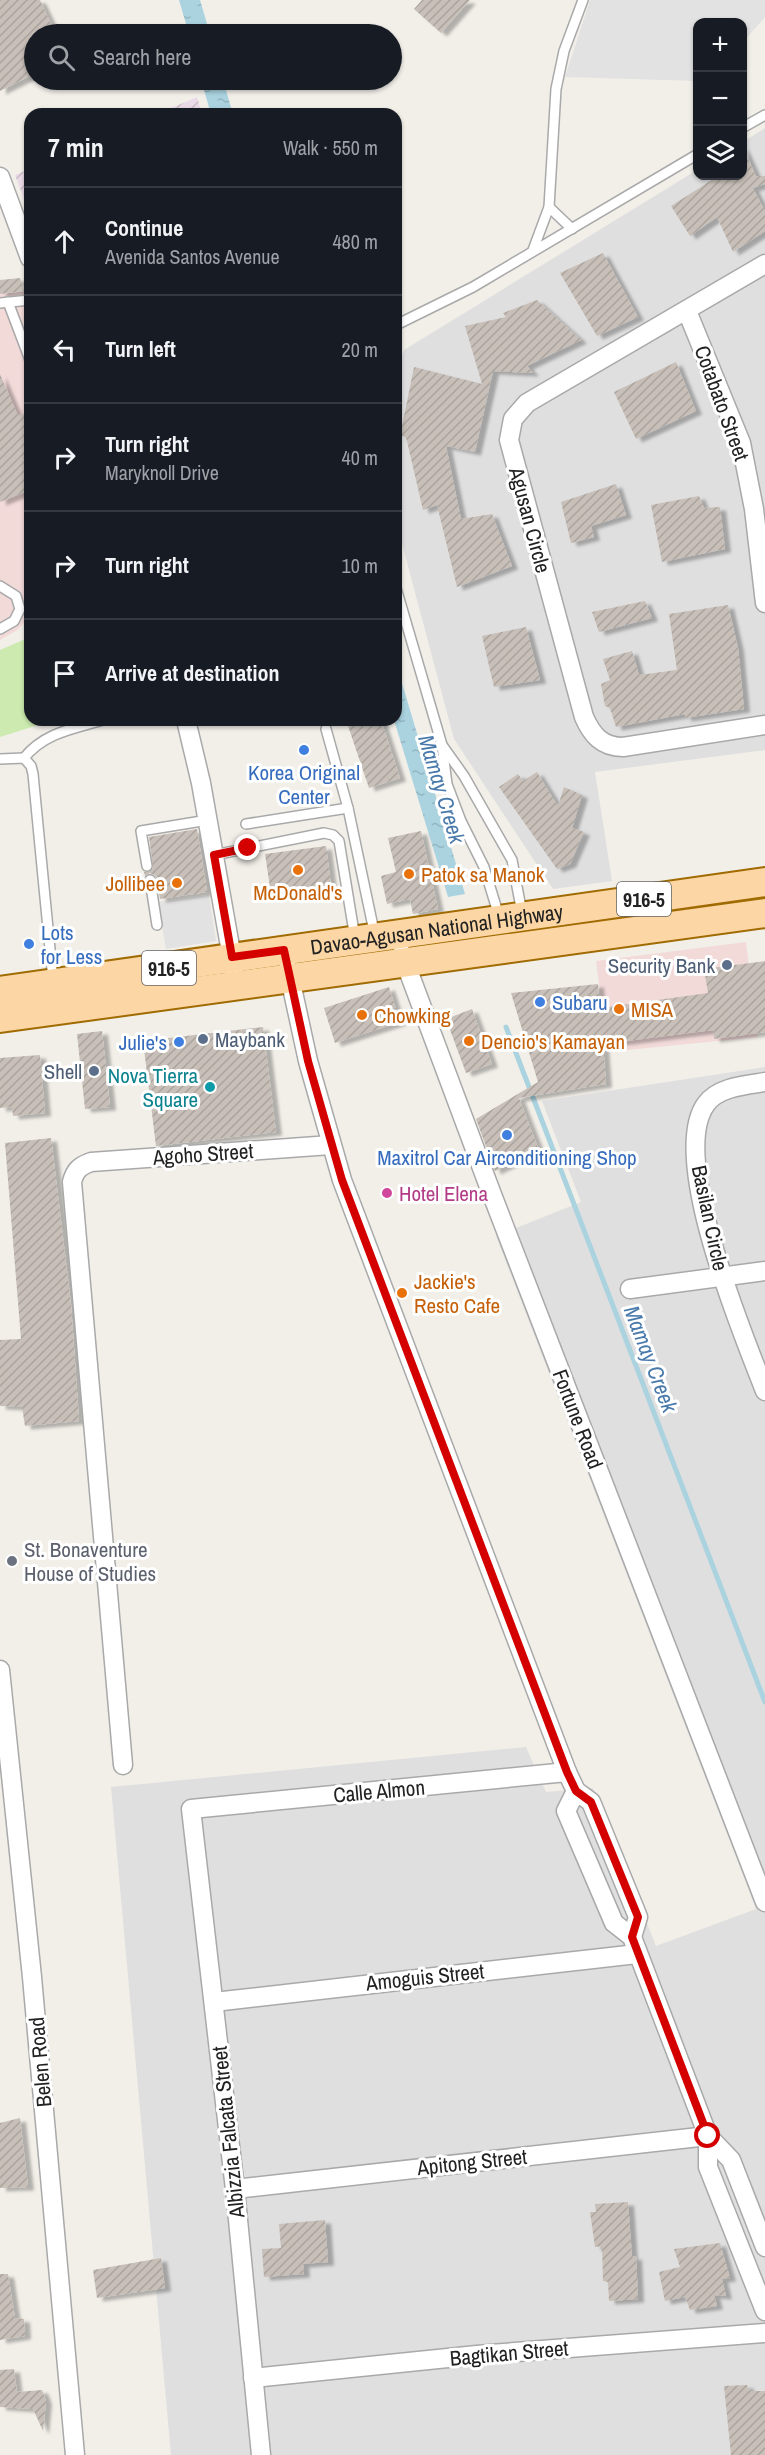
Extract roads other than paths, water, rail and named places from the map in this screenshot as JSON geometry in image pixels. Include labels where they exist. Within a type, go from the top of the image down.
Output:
[{"type":"main road","name":"Davao-Agusan National Highway","points":[[514,932],[765,882]]},
{"type":"main road","name":"Davao-Agusan National Highway","points":[[0,1018],[232,957],[284,950],[381,949],[514,932],[765,913]]},
{"type":"main road","name":"Davao-Agusan National Highway","points":[[0,991],[54,984],[116,989],[236,986],[290,978],[381,949]]},
{"type":"street","points":[[0,177],[24,242]]},
{"type":"street","name":"Agusan Circle","points":[[765,264],[527,403],[513,419],[509,440],[584,717],[591,731],[600,741],[614,747],[623,747],[765,725]]},
{"type":"street","name":"Cotabato Street","points":[[687,311],[741,443],[754,509],[765,603]]},
{"type":"street","points":[[187,726],[214,855],[236,986]]},
{"type":"street","name":"Fortune Road","points":[[381,949],[495,1203],[765,1902]]},
{"type":"street","points":[[284,950],[308,1061],[331,1145],[567,1772],[576,1791],[591,1802],[638,1917],[635,1945]]},
{"type":"street","name":"Basilan Circle","points":[[765,1082],[739,1086],[708,1101],[699,1115],[697,1133],[697,1177],[721,1277],[765,1390]]},
{"type":"street","name":"Agoho Street","points":[[123,1765],[72,1182],[78,1168],[91,1162],[331,1145]]},
{"type":"street","points":[[630,1289],[765,1271]]},
{"type":"street","name":"Belen Road","points":[[0,1670],[32,1977],[75,2455]]},
{"type":"street","name":"Calle Almon","points":[[191,1809],[567,1772]]},
{"type":"street","points":[[576,1791],[566,1811],[614,1923],[635,1945],[708,2136],[708,2167],[765,2311]]},
{"type":"street","name":"Albizzia Falcata Street","points":[[191,1809],[235,2189],[261,2455]]},
{"type":"street","name":"Amoguis Street","points":[[214,2002],[635,1945]]},
{"type":"street","points":[[708,2136],[731,2160],[765,2247]]},
{"type":"street","name":"Apitong Street","points":[[235,2189],[708,2136]]},
{"type":"street","name":"Bagtikan Street","points":[[253,2378],[477,2355],[765,2333]]},
{"type":"lane","points":[[533,250],[549,207],[556,89],[564,51],[583,0]]},
{"type":"lane","points":[[746,126],[765,115]]},
{"type":"lane","points":[[402,322],[452,299],[693,157]]},
{"type":"lane","points":[[549,207],[572,229]]},
{"type":"lane","points":[[24,300],[4,302],[24,347]]},
{"type":"lane","points":[[0,586],[12,591],[19,602],[20,609],[14,621],[0,628]]},
{"type":"lane","points":[[19,602],[24,600]]},
{"type":"lane","points":[[402,608],[442,745],[447,784],[461,821],[514,932]]},
{"type":"lane","points":[[24,759],[39,742],[51,735],[82,726]]},
{"type":"lane","points":[[326,729],[348,808],[381,949]]},
{"type":"lane","points":[[442,745],[464,776],[512,860],[514,932]]},
{"type":"lane","points":[[0,759],[24,759],[31,766],[33,774],[54,984]]},
{"type":"lane","points":[[246,824],[348,808]]},
{"type":"lane","points":[[147,866],[141,831],[207,820]]},
{"type":"lane","points":[[214,855],[324,832],[333,835],[339,841],[381,949]]},
{"type":"lane","points":[[150,880],[157,925]]},
{"type":"water","points":[[179,0],[200,0],[207,24],[186,24]]},
{"type":"water","points":[[204,90],[226,90],[231,108],[209,108]]},
{"type":"water","points":[[402,683],[465,894],[448,897],[396,726],[402,726]]},
{"type":"waterway","name":"Mamay Creek","points":[[506,1027],[765,1702]]},
{"type":"place","name":"Korea Original Center","points":[[304,750]]},
{"type":"place","name":"McDonald's","points":[[298,870]]},
{"type":"place","name":"Patok sa Manok","points":[[409,874]]},
{"type":"place","name":"Jollibee","points":[[177,883]]},
{"type":"place","name":"Lots for Less","points":[[29,944]]},
{"type":"place","name":"Security Bank","points":[[727,965]]},
{"type":"place","name":"Subaru","points":[[540,1002]]},
{"type":"place","name":"MISA","points":[[619,1009]]},
{"type":"place","name":"Chowking","points":[[362,1015]]},
{"type":"place","name":"Maybank","points":[[203,1039]]},
{"type":"place","name":"Dencio's Kamayan","points":[[469,1041]]},
{"type":"place","name":"Julie's","points":[[179,1042]]},
{"type":"place","name":"Shell","points":[[94,1071]]},
{"type":"place","name":"Nova Tierra Square","points":[[210,1087]]},
{"type":"place","name":"Maxitrol Car Airconditioning Shop","points":[[507,1135]]},
{"type":"place","name":"Hotel Elena","points":[[387,1193]]},
{"type":"place","name":"Jackie's Resto Cafe","points":[[402,1293]]},
{"type":"place","name":"St. Bonaventure House of Studies","points":[[12,1561]]}]
